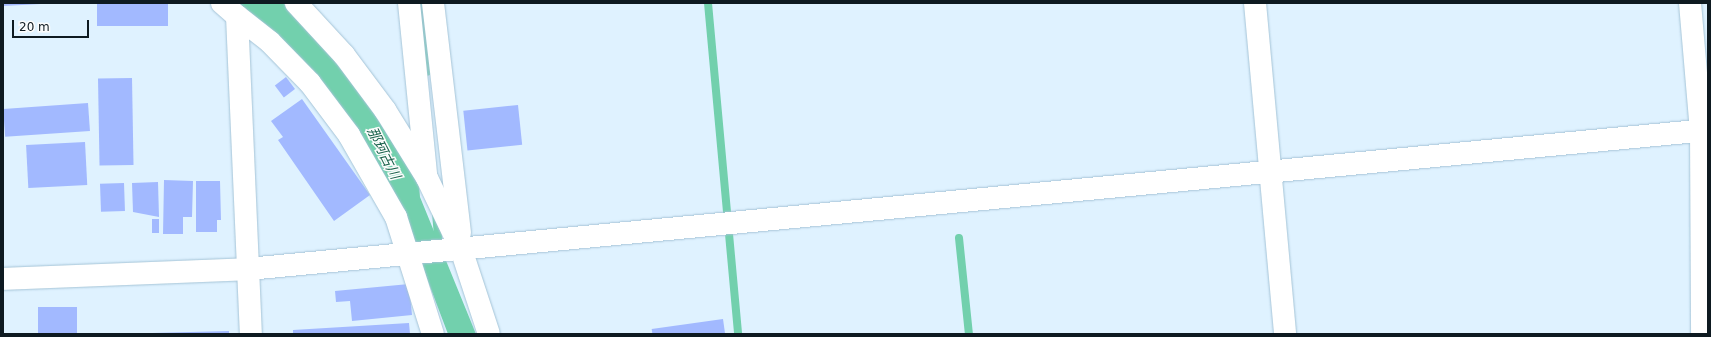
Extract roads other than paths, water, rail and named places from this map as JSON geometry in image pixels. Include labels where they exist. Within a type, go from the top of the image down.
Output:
[{"type":"street","points":[[296,3],[344,54],[385,110],[426,178],[461,249],[489,334]]},
{"type":"street","points":[[409,3],[426,178]]},
{"type":"street","points":[[433,3],[461,249]]},
{"type":"street","points":[[1255,3],[1273,172],[1285,334]]},
{"type":"street","points":[[1690,3],[1704,131],[1702,334]]},
{"type":"street","points":[[229,9],[270,42],[310,83],[349,135],[396,216],[405,251],[433,334]]},
{"type":"street","points":[[229,9],[248,269],[251,334]]},
{"type":"street","points":[[3,279],[248,269],[405,251],[461,249],[1704,131]]},
{"type":"water","name":"那珂古川","points":[[234,3],[283,3],[339,58],[419,185],[420,197],[476,334],[448,334],[400,208]]},
{"type":"waterway","points":[[422,3],[427,72]]},
{"type":"waterway","points":[[708,3],[738,334]]},
{"type":"waterway","points":[[436,213],[439,250]]},
{"type":"waterway","points":[[959,238],[969,334]]}]
